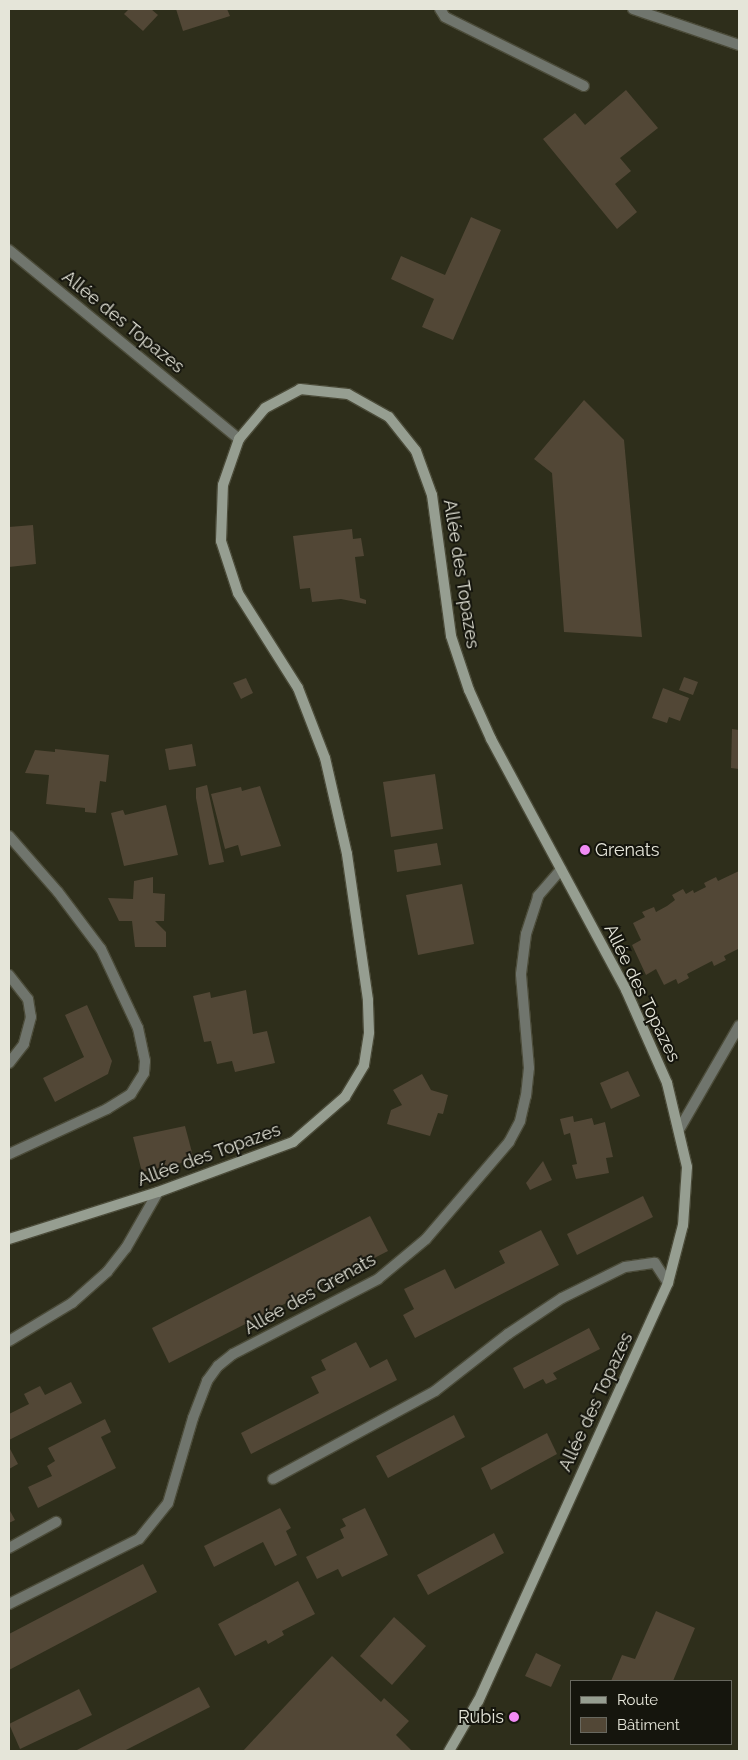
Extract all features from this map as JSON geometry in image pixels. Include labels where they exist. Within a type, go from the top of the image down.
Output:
[{"type":"main road","name":"Allée des Topazes","points":[[9,1240],[158,1192],[293,1142],[323,1120],[345,1097],[364,1065],[369,1032],[368,1000],[347,854],[325,758],[298,688],[238,593],[222,541],[223,485],[239,439],[265,408],[300,389],[348,394],[389,417],[416,451],[432,496],[452,636],[469,690],[491,740],[626,990],[667,1083],[680,1128],[687,1167],[687,1196],[668,1283],[478,1700],[449,1751]]},
{"type":"street","points":[[440,9],[445,17],[584,86]]},
{"type":"street","points":[[634,9],[739,45]]},
{"type":"street","name":"Allée des Topazes","points":[[9,250],[239,439]]},
{"type":"street","points":[[9,836],[58,892],[101,949],[138,1028],[145,1061],[144,1073],[130,1094],[107,1109],[9,1154]]},
{"type":"street","name":"Allée des Grenats","points":[[9,1604],[139,1539],[168,1503],[193,1418],[207,1381],[218,1366],[233,1354],[378,1279],[426,1239],[509,1142],[520,1121],[529,1068],[521,974],[526,934],[538,896],[561,870]]},
{"type":"street","points":[[9,975],[28,998],[31,1017],[24,1044],[9,1063]]},
{"type":"street","points":[[680,1128],[739,1026]]},
{"type":"street","points":[[9,1341],[72,1302],[107,1272],[126,1248],[158,1192]]},
{"type":"street","points":[[273,1479],[435,1392],[508,1334],[571,1294],[625,1267],[655,1264],[668,1283]]},
{"type":"street","points":[[9,1548],[56,1522]]},
{"type":"building","points":[[129,9],[151,9],[158,15],[143,31],[124,14]]},
{"type":"building","points":[[176,9],[227,9],[230,16],[183,31]]},
{"type":"building","points":[[626,90],[658,128],[620,158],[631,171],[615,184],[637,212],[617,229],[543,139],[575,113],[585,125]]},
{"type":"building","points":[[471,217],[501,230],[453,340],[422,327],[434,299],[391,279],[401,256],[445,275]]},
{"type":"building","points":[[584,400],[624,440],[642,637],[564,632],[552,473],[534,459]]},
{"type":"building","points":[[33,525],[36,564],[9,567],[9,527]]},
{"type":"building","points":[[352,529],[353,539],[361,538],[364,556],[355,557],[360,598],[366,600],[366,604],[341,599],[312,602],[310,588],[300,589],[293,536]]},
{"type":"building","points":[[684,677],[698,682],[693,695],[679,690]]},
{"type":"building","points":[[246,678],[253,693],[241,699],[233,683]]},
{"type":"building","points":[[663,688],[689,698],[680,721],[669,717],[667,723],[652,718]]},
{"type":"building","points":[[732,729],[739,730],[739,769],[731,768]]},
{"type":"building","points":[[192,744],[196,766],[169,770],[165,749]]},
{"type":"building","points":[[55,749],[109,755],[106,782],[100,781],[96,813],[85,812],[85,808],[46,804],[49,775],[25,773],[35,750],[55,752]]},
{"type":"building","points":[[435,774],[443,829],[391,837],[383,782]]},
{"type":"building","points":[[207,785],[224,862],[209,865],[196,798],[196,788]]},
{"type":"building","points":[[260,786],[281,846],[241,856],[238,845],[225,849],[211,794],[241,787],[242,791]]},
{"type":"building","points":[[166,805],[178,855],[124,866],[111,813],[123,810],[125,815]]},
{"type":"building","points":[[437,843],[441,865],[397,872],[394,850]]},
{"type":"building","points":[[739,871],[739,952],[738,949],[724,956],[726,960],[714,966],[712,961],[687,974],[689,978],[678,984],[676,979],[664,985],[656,969],[646,975],[632,945],[641,940],[633,923],[645,917],[642,912],[654,907],[656,912],[675,900],[672,895],[683,889],[686,894],[693,890],[694,893],[706,887],[704,883],[716,877],[718,881]]},
{"type":"building","points":[[153,877],[153,893],[165,894],[164,921],[155,921],[166,932],[166,947],[135,947],[132,921],[119,921],[108,898],[133,899],[134,881]]},
{"type":"building","points":[[462,884],[474,944],[418,955],[406,895]]},
{"type":"building","points":[[246,990],[253,1034],[267,1031],[275,1063],[235,1072],[232,1061],[217,1064],[211,1041],[204,1042],[193,996],[210,992],[211,998]]},
{"type":"building","points":[[87,1005],[112,1061],[108,1074],[55,1102],[43,1078],[84,1057],[65,1015]]},
{"type":"building","points":[[628,1071],[640,1096],[611,1109],[600,1083]]},
{"type":"building","points":[[422,1074],[431,1090],[448,1095],[443,1114],[438,1113],[430,1136],[387,1124],[391,1110],[402,1105],[393,1090]]},
{"type":"building","points":[[573,1116],[574,1122],[592,1118],[594,1125],[605,1122],[613,1157],[606,1158],[609,1173],[576,1179],[572,1165],[577,1164],[570,1133],[564,1135],[560,1119]]},
{"type":"building","points":[[185,1126],[194,1160],[142,1172],[133,1137]]},
{"type":"building","points":[[543,1161],[552,1180],[530,1190],[526,1183]]},
{"type":"building","points":[[643,1196],[653,1217],[577,1255],[567,1234]]},
{"type":"building","points":[[370,1216],[388,1251],[169,1363],[152,1328]]},
{"type":"building","points":[[541,1230],[559,1265],[415,1338],[403,1315],[414,1309],[404,1289],[445,1269],[455,1289],[505,1263],[499,1251]]},
{"type":"building","points":[[589,1328],[600,1349],[553,1373],[557,1379],[546,1384],[543,1379],[524,1389],[513,1368]]},
{"type":"building","points":[[356,1342],[370,1368],[387,1359],[397,1380],[251,1454],[241,1433],[319,1393],[311,1377],[326,1370],[321,1360]]},
{"type":"building","points":[[71,1382],[82,1403],[9,1440],[9,1414],[29,1404],[24,1394],[40,1386],[45,1395]]},
{"type":"building","points":[[454,1415],[465,1437],[388,1478],[376,1456]]},
{"type":"building","points":[[105,1419],[111,1432],[101,1437],[116,1468],[38,1508],[28,1487],[52,1476],[47,1466],[55,1461],[48,1448]]},
{"type":"building","points":[[547,1433],[557,1454],[491,1490],[481,1468]]},
{"type":"building","points":[[9,1447],[18,1464],[9,1469]]},
{"type":"building","points":[[280,1508],[291,1528],[286,1531],[297,1555],[275,1566],[263,1542],[214,1567],[204,1546]]},
{"type":"building","points":[[365,1508],[388,1555],[342,1577],[338,1569],[317,1579],[306,1557],[344,1538],[340,1529],[346,1526],[342,1519]]},
{"type":"building","points":[[9,1509],[15,1520],[9,1523]]},
{"type":"building","points":[[494,1533],[504,1553],[428,1595],[417,1575]]},
{"type":"building","points":[[143,1564],[157,1592],[9,1670],[9,1634]]},
{"type":"building","points":[[298,1581],[315,1614],[282,1631],[284,1635],[268,1644],[266,1640],[235,1656],[218,1624]]},
{"type":"building","points":[[656,1611],[695,1628],[673,1680],[611,1680],[622,1655],[635,1659]]},
{"type":"building","points":[[394,1617],[426,1646],[392,1685],[360,1656]]},
{"type":"building","points":[[536,1653],[561,1665],[551,1687],[525,1676]]},
{"type":"building","points":[[332,1656],[381,1702],[384,1698],[409,1721],[396,1735],[412,1751],[243,1751]]},
{"type":"building","points":[[199,1687],[210,1707],[124,1751],[75,1751]]},
{"type":"building","points":[[79,1689],[92,1715],[20,1749],[9,1724]]},
{"type":"place","name":"Grenats","points":[[585,850]]},
{"type":"place","name":"Rubis","points":[[514,1717]]}]
